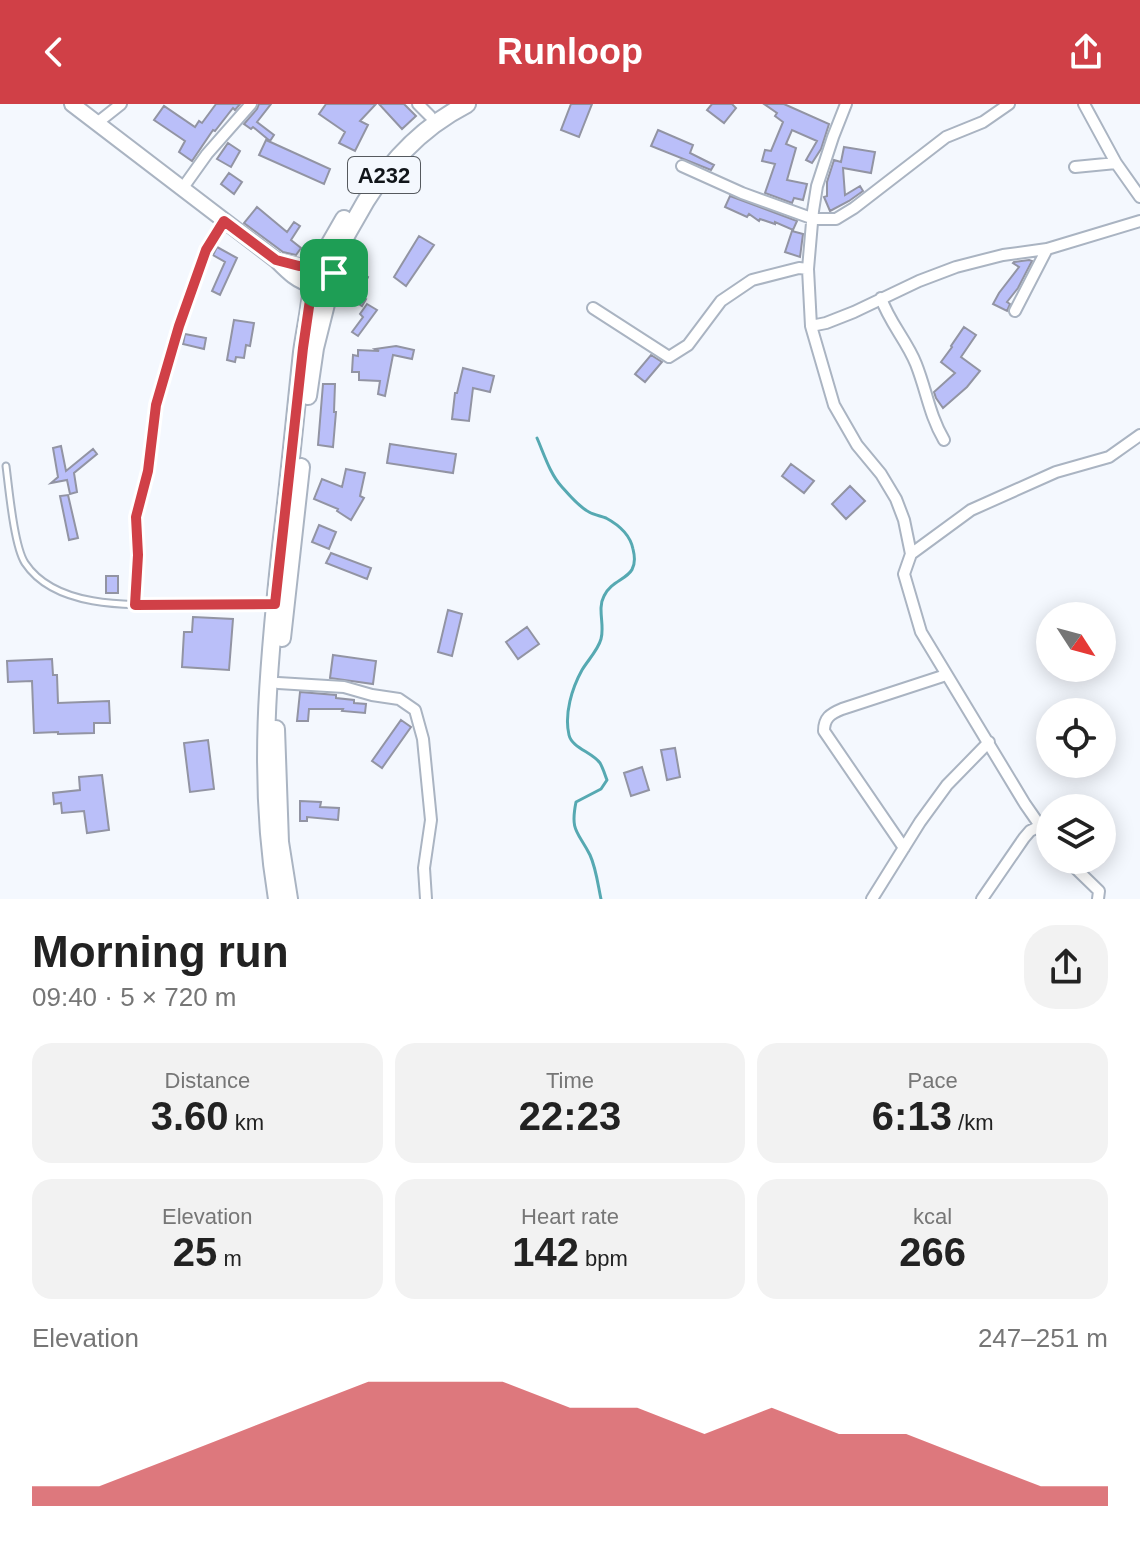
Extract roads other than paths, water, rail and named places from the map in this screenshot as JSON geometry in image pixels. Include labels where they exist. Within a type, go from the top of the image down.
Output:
[{"type":"main road","points":[[72,104],[299,280],[319,290],[332,280],[328,266],[287,264],[276,260]]},
{"type":"main road","name":"A232","points":[[277,899],[271,861],[265,766],[268,674],[311,272],[354,201],[383,161],[416,128],[449,104]]},
{"type":"main road","name":"A232","points":[[289,899],[280,842],[276,733],[278,683],[313,361],[344,240],[375,187],[407,147],[431,126],[467,104]]},
{"type":"street","points":[[97,123],[121,104]]},
{"type":"street","points":[[182,189],[207,154],[251,104]]},
{"type":"street","points":[[418,104],[430,116]]},
{"type":"street","points":[[846,104],[817,186],[808,269],[811,326],[834,405],[857,445],[881,474],[904,520],[911,554],[904,574],[921,632],[1036,819]]},
{"type":"street","points":[[682,166],[742,193],[814,219],[836,219],[946,137],[983,122],[1009,104]]},
{"type":"street","points":[[1084,104],[1116,163],[1140,197]]},
{"type":"street","points":[[1075,167],[1116,163]]},
{"type":"street","points":[[811,326],[854,312],[956,267],[1003,255],[1047,249],[1140,221]]},
{"type":"street","points":[[1015,311],[1047,249]]},
{"type":"street","points":[[593,308],[669,357],[688,345],[721,301],[752,280],[799,268],[808,269]]},
{"type":"street","points":[[881,298],[915,362],[933,421],[944,440]]},
{"type":"street","points":[[911,554],[971,510],[1056,472],[1109,457],[1140,435]]},
{"type":"street","points":[[904,848],[824,731],[824,722],[842,709],[946,675]]},
{"type":"street","points":[[278,683],[344,687],[399,699],[415,710],[423,739],[431,820],[424,868],[426,899]]},
{"type":"street","points":[[872,899],[947,785],[989,742]]},
{"type":"street","points":[[982,899],[1024,838],[1036,828]]},
{"type":"street","points":[[1081,874],[1099,891],[1098,899]]},
{"type":"lane","points":[[135,605],[138,555],[136,517],[148,471],[156,405],[206,250],[224,221]]},
{"type":"lane","points":[[6,466],[23,560],[34,575],[53,588],[96,602],[135,605],[275,604]]},
{"type":"waterway","points":[[537,438],[558,482],[571,497],[591,513],[606,518],[623,530],[632,544],[633,567],[604,596],[601,639],[578,677],[568,710],[571,739],[600,763],[607,780],[601,789],[576,802],[574,820],[576,831],[592,860],[601,899]]}]
